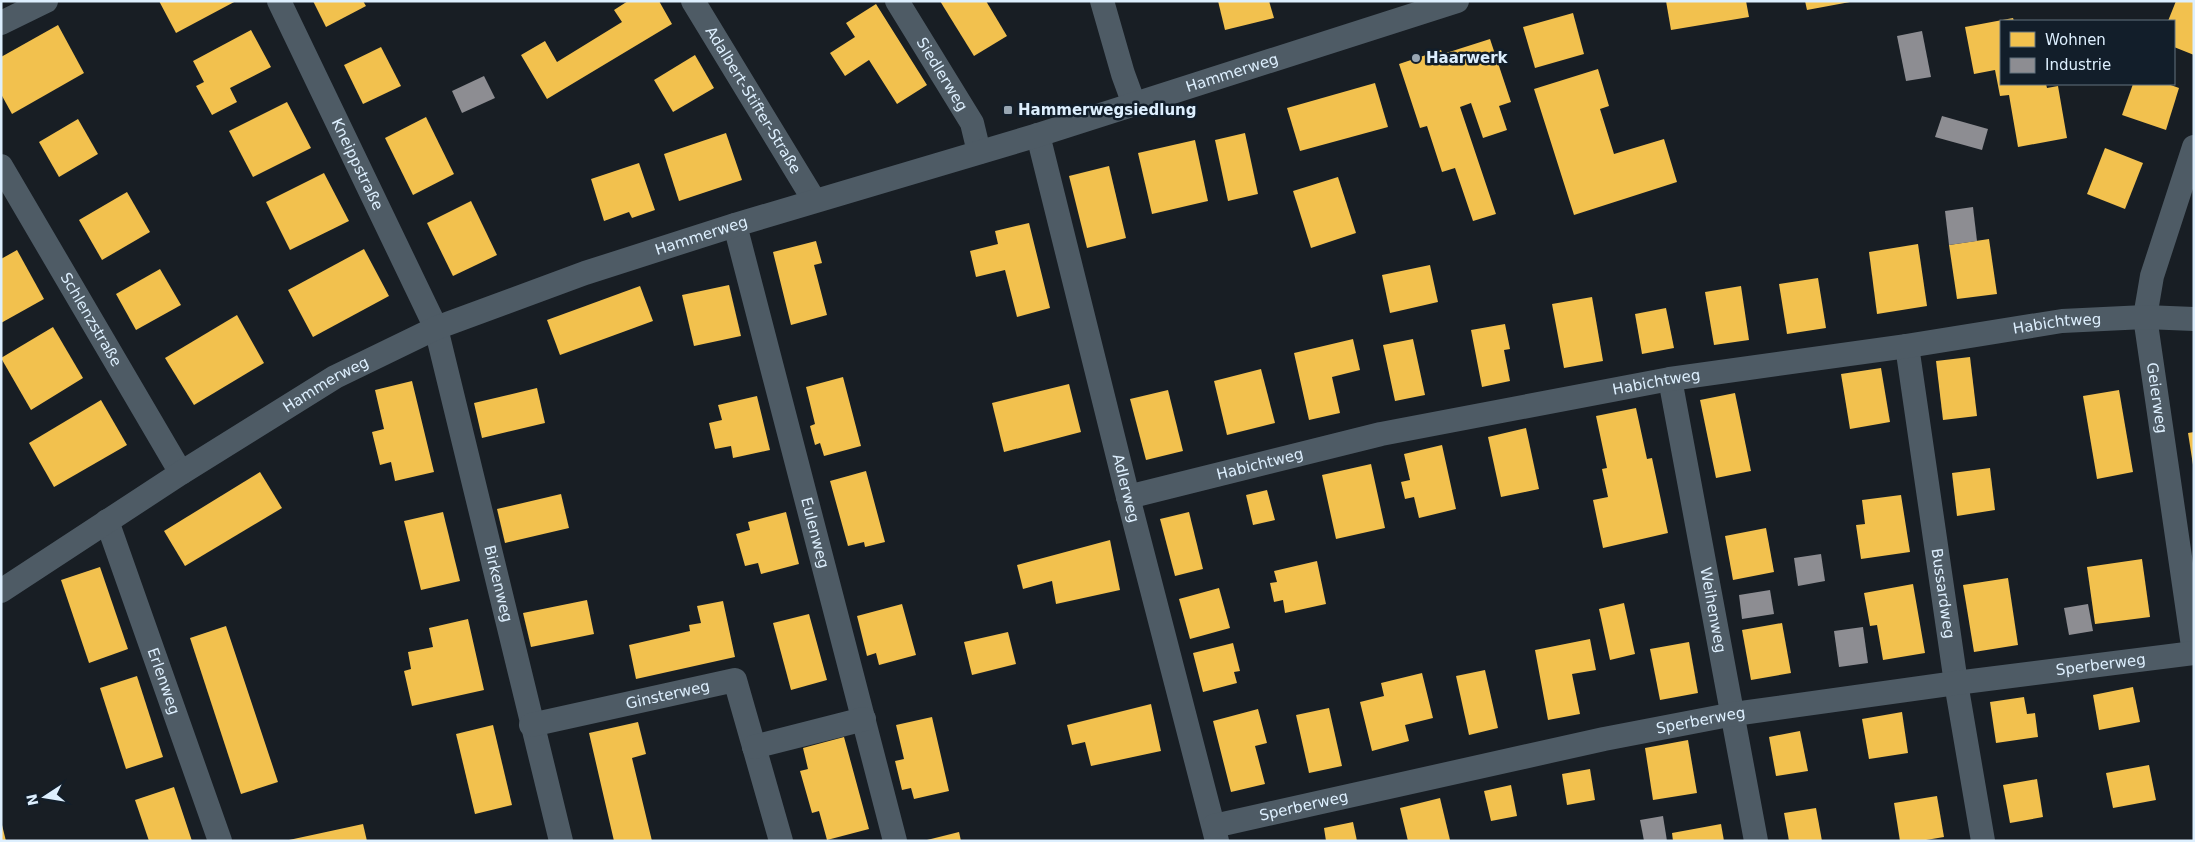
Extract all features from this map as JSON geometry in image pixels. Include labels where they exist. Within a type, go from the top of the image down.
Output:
[{"type":"street","points":[[1,23],[46,1]]},
{"type":"street","name":"Kneippstraße","points":[[280,1],[436,328]]},
{"type":"street","name":"Adalbert-Stifter-Straße","points":[[692,1],[814,200]]},
{"type":"street","name":"Siedlerweg","points":[[897,1],[972,122],[979,152]]},
{"type":"street","points":[[1102,1],[1123,74],[1134,104]]},
{"type":"street","name":"Hammerweg","points":[[1,591],[181,473],[335,377],[436,328],[585,273],[735,224],[1038,135],[1134,104],[1394,11],[1457,1]]},
{"type":"street","name":"Adlerweg","points":[[1038,135],[1128,497],[1216,833]]},
{"type":"street","name":"Geierweg","points":[[2194,147],[2152,276],[2145,317],[2194,653]]},
{"type":"street","name":"Schlenzstraße","points":[[1,166],[181,473]]},
{"type":"street","name":"Eulenweg","points":[[735,224],[895,841]]},
{"type":"street","name":"Habichtweg","points":[[1128,497],[1381,434],[1670,379],[1907,346],[2062,321],[2145,317],[2194,319]]},
{"type":"street","name":"Birkenweg","points":[[436,328],[531,725],[561,841]]},
{"type":"street","name":"Bussardweg","points":[[1907,346],[1956,683],[1983,841]]},
{"type":"street","name":"Weihenweg","points":[[1670,379],[1734,714],[1756,841]]},
{"type":"street","name":"Erlenweg","points":[[107,521],[220,841]]},
{"type":"street","name":"Sperberweg","points":[[1216,833],[1604,739],[1734,714],[1956,683],[2194,653]]},
{"type":"street","name":"Ginsterweg","points":[[531,725],[735,680],[781,841]]},
{"type":"street","points":[[754,747],[864,719]]},
{"type":"building: Wohnen","points":[[159,1],[236,1],[176,33]]},
{"type":"building: Wohnen","points":[[313,1],[363,1],[366,6],[326,27]]},
{"type":"building: Wohnen","points":[[628,1],[659,1],[672,24],[547,99],[521,55],[545,41],[557,62],[622,22],[614,10]]},
{"type":"building: Wohnen","points":[[940,1],[986,1],[1007,36],[974,56]]},
{"type":"building: Wohnen","points":[[1218,1],[1269,1],[1274,18],[1225,30]]},
{"type":"building: Wohnen","points":[[1666,1],[1746,1],[1749,17],[1671,30]]},
{"type":"building: Wohnen","points":[[1805,1],[1850,1],[1850,2],[1807,10]]},
{"type":"building: Wohnen","points":[[2176,1],[2194,2],[2194,55],[2175,47],[2175,20],[2168,20]]},
{"type":"building: Wohnen","points":[[876,4],[927,85],[897,104],[869,60],[845,76],[830,53],[855,37],[846,23]]},
{"type":"building: Wohnen","points":[[1573,13],[1584,54],[1535,68],[1523,27]]},
{"type":"building: Wohnen","points":[[2000,20],[2000,85],[2046,85],[2047,88],[2058,86],[2067,138],[2018,147],[2009,95],[2000,96],[1995,70],[1974,74],[1965,27]]},
{"type":"building: Wohnen","points":[[58,25],[84,73],[12,114],[1,94],[1,57]]},
{"type":"building: Wohnen","points":[[251,30],[271,67],[230,88],[237,102],[212,115],[196,86],[204,82],[193,61]]},
{"type":"building: Wohnen","points":[[1490,39],[1511,102],[1499,106],[1507,130],[1483,138],[1471,103],[1460,107],[1496,214],[1473,221],[1455,168],[1442,172],[1427,126],[1420,128],[1399,64],[1441,50],[1443,54]]},
{"type":"building: Wohnen","points":[[381,47],[401,86],[363,104],[344,65]]},
{"type":"building: Wohnen","points":[[695,55],[714,88],[673,112],[654,80]]},
{"type":"building: Wohnen","points":[[1598,69],[1609,106],[1600,109],[1614,154],[1664,139],[1677,182],[1574,215],[1534,89]]},
{"type":"building: Wohnen","points":[[1375,83],[1388,127],[1300,151],[1287,108]]},
{"type":"building: Wohnen","points":[[2133,85],[2171,85],[2179,88],[2166,130],[2122,115]]},
{"type":"building: Wohnen","points":[[287,102],[311,148],[253,177],[229,131]]},
{"type":"building: Wohnen","points":[[426,117],[454,174],[413,195],[385,138]]},
{"type":"building: Wohnen","points":[[78,119],[98,154],[59,177],[39,142]]},
{"type":"building: Wohnen","points":[[726,133],[742,180],[679,201],[664,154]]},
{"type":"building: Wohnen","points":[[1245,133],[1258,194],[1228,201],[1215,140]]},
{"type":"building: Wohnen","points":[[1195,140],[1208,201],[1152,214],[1138,153]]},
{"type":"building: Wohnen","points":[[2105,148],[2143,163],[2125,209],[2087,194]]},
{"type":"building: Wohnen","points":[[639,163],[655,210],[632,218],[629,212],[604,221],[591,179]]},
{"type":"building: Wohnen","points":[[1109,166],[1126,238],[1087,248],[1069,176]]},
{"type":"building: Wohnen","points":[[324,173],[349,221],[290,250],[266,202]]},
{"type":"building: Wohnen","points":[[1338,177],[1356,233],[1311,248],[1293,191]]},
{"type":"building: Wohnen","points":[[127,192],[150,232],[102,260],[79,220]]},
{"type":"building: Wohnen","points":[[471,201],[497,255],[453,276],[427,223]]},
{"type":"building: Wohnen","points":[[1029,223],[1050,308],[1017,317],[1005,270],[976,277],[970,251],[998,244],[995,231]]},
{"type":"building: Wohnen","points":[[1989,239],[1997,294],[1957,299],[1949,245]]},
{"type":"building: Wohnen","points":[[816,241],[822,263],[814,265],[827,315],[791,325],[773,252]]},
{"type":"building: Wohnen","points":[[1918,244],[1927,306],[1877,314],[1869,252]]},
{"type":"building: Wohnen","points":[[364,249],[389,296],[313,337],[288,290]]},
{"type":"building: Wohnen","points":[[17,250],[44,299],[1,323],[1,259]]},
{"type":"building: Wohnen","points":[[1430,265],[1438,302],[1390,313],[1382,275]]},
{"type":"building: Wohnen","points":[[160,269],[181,305],[136,330],[116,294]]},
{"type":"building: Wohnen","points":[[1818,278],[1826,328],[1787,334],[1779,284]]},
{"type":"building: Wohnen","points":[[729,285],[741,336],[694,346],[682,295]]},
{"type":"building: Wohnen","points":[[640,286],[653,321],[560,355],[547,320]]},
{"type":"building: Wohnen","points":[[1741,286],[1749,340],[1714,345],[1705,292]]},
{"type":"building: Wohnen","points":[[1592,297],[1603,361],[1564,368],[1552,304]]},
{"type":"building: Wohnen","points":[[1666,308],[1674,348],[1642,354],[1635,314]]},
{"type":"building: Wohnen","points":[[237,315],[264,363],[194,405],[165,358]]},
{"type":"building: Wohnen","points":[[1505,324],[1510,349],[1504,350],[1510,381],[1482,387],[1471,330]]},
{"type":"building: Wohnen","points":[[53,327],[83,378],[31,410],[1,358]]},
{"type":"building: Wohnen","points":[[1353,339],[1360,370],[1332,377],[1340,413],[1309,420],[1294,353]]},
{"type":"building: Wohnen","points":[[1413,339],[1425,395],[1395,401],[1383,345]]},
{"type":"building: Wohnen","points":[[1970,357],[1977,416],[1943,420],[1936,361]]},
{"type":"building: Wohnen","points":[[1881,368],[1890,422],[1850,429],[1841,374]]},
{"type":"building: Wohnen","points":[[1261,369],[1275,423],[1227,435],[1214,381]]},
{"type":"building: Wohnen","points":[[843,377],[861,446],[824,456],[820,443],[815,445],[810,426],[815,424],[806,387]]},
{"type":"building: Wohnen","points":[[412,381],[434,472],[395,481],[391,462],[380,465],[372,432],[384,429],[375,390]]},
{"type":"building: Wohnen","points":[[1069,384],[1081,432],[1004,452],[992,403]]},
{"type":"building: Wohnen","points":[[537,388],[545,423],[482,438],[474,403]]},
{"type":"building: Wohnen","points":[[1168,390],[1183,451],[1146,460],[1130,399]]},
{"type":"building: Wohnen","points":[[2119,390],[2133,472],[2097,479],[2083,396]]},
{"type":"building: Wohnen","points":[[1735,393],[1751,471],[1716,478],[1700,400]]},
{"type":"building: Wohnen","points":[[757,396],[770,450],[733,458],[731,446],[715,449],[709,423],[722,420],[718,405]]},
{"type":"building: Wohnen","points":[[101,400],[127,445],[54,487],[29,443]]},
{"type":"building: Wohnen","points":[[1636,408],[1647,459],[1652,458],[1668,533],[1603,548],[1593,500],[1608,497],[1602,469],[1607,468],[1596,416]]},
{"type":"building: Wohnen","points":[[1526,428],[1539,489],[1501,497],[1488,437]]},
{"type":"building: Wohnen","points":[[2194,432],[2194,465],[2193,465],[2188,433]]},
{"type":"building: Wohnen","points":[[1442,445],[1456,509],[1419,518],[1414,497],[1405,499],[1401,482],[1410,480],[1404,454]]},
{"type":"building: Wohnen","points":[[1371,464],[1385,528],[1336,539],[1322,475]]},
{"type":"building: Wohnen","points":[[1990,468],[1995,510],[1957,516],[1952,473]]},
{"type":"building: Wohnen","points":[[866,471],[885,542],[865,547],[864,542],[848,546],[830,481]]},
{"type":"building: Wohnen","points":[[260,472],[282,508],[185,566],[164,531]]},
{"type":"building: Wohnen","points":[[1267,490],[1275,520],[1253,525],[1246,495]]},
{"type":"building: Wohnen","points":[[561,494],[569,528],[505,543],[497,509]]},
{"type":"building: Wohnen","points":[[1901,495],[1910,552],[1861,559],[1856,525],[1865,524],[1862,500]]},
{"type":"building: Wohnen","points":[[443,512],[460,581],[421,590],[404,521]]},
{"type":"building: Wohnen","points":[[786,512],[799,564],[761,574],[758,563],[745,566],[736,534],[750,530],[748,522]]},
{"type":"building: Wohnen","points":[[1189,512],[1203,569],[1175,576],[1160,519]]},
{"type":"building: Wohnen","points":[[1766,528],[1774,572],[1733,580],[1725,536]]},
{"type":"building: Wohnen","points":[[1110,540],[1120,590],[1056,604],[1052,581],[1023,589],[1017,565]]},
{"type":"building: Wohnen","points":[[2142,559],[2150,617],[2095,624],[2087,567]]},
{"type":"building: Wohnen","points":[[1317,561],[1326,604],[1285,613],[1283,600],[1274,602],[1270,583],[1277,582],[1274,571]]},
{"type":"building: Wohnen","points":[[100,567],[128,649],[89,663],[61,580]]},
{"type":"building: Wohnen","points":[[2008,578],[2018,645],[1974,652],[1963,585]]},
{"type":"building: Wohnen","points":[[1913,584],[1925,653],[1883,660],[1877,625],[1870,626],[1864,593]]},
{"type":"building: Wohnen","points":[[1219,588],[1230,628],[1190,639],[1179,599]]},
{"type":"building: Wohnen","points":[[587,600],[594,634],[531,647],[523,613]]},
{"type":"building: Wohnen","points":[[723,601],[735,657],[636,679],[629,645],[690,631],[689,625],[701,623],[697,606]]},
{"type":"building: Wohnen","points":[[1624,603],[1635,654],[1610,660],[1599,609]]},
{"type":"building: Wohnen","points":[[902,604],[916,655],[879,665],[876,653],[867,656],[857,616]]},
{"type":"building: Wohnen","points":[[809,614],[827,680],[791,690],[773,623]]},
{"type":"building: Wohnen","points":[[468,619],[484,690],[412,706],[404,671],[411,669],[408,652],[433,647],[429,628]]},
{"type":"building: Wohnen","points":[[1782,623],[1791,673],[1751,680],[1742,630]]},
{"type":"building: Wohnen","points":[[226,626],[278,782],[241,794],[190,638]]},
{"type":"building: Wohnen","points":[[1008,632],[1016,664],[972,675],[964,642]]},
{"type":"building: Wohnen","points":[[1590,639],[1596,670],[1572,674],[1580,714],[1548,720],[1535,650]]},
{"type":"building: Wohnen","points":[[1689,642],[1698,693],[1660,700],[1650,649]]},
{"type":"building: Wohnen","points":[[1233,643],[1240,671],[1234,672],[1237,683],[1203,692],[1193,653]]},
{"type":"building: Wohnen","points":[[1485,670],[1498,728],[1469,735],[1456,676]]},
{"type":"building: Wohnen","points":[[1422,673],[1433,718],[1405,725],[1409,741],[1372,751],[1360,702],[1384,696],[1381,683]]},
{"type":"building: Wohnen","points":[[137,676],[163,757],[126,769],[100,688]]},
{"type":"building: Wohnen","points":[[2133,687],[2140,722],[2099,730],[2093,695]]},
{"type":"building: Wohnen","points":[[2024,697],[2027,714],[2035,713],[2038,737],[1996,743],[1990,702]]},
{"type":"building: Wohnen","points":[[1151,704],[1161,751],[1091,766],[1085,742],[1072,745],[1067,725]]},
{"type":"building: Wohnen","points":[[1329,708],[1342,766],[1309,773],[1296,715]]},
{"type":"building: Wohnen","points":[[1258,709],[1267,743],[1255,746],[1265,784],[1231,792],[1213,721]]},
{"type":"building: Wohnen","points":[[1902,712],[1908,753],[1869,759],[1862,719]]},
{"type":"building: Wohnen","points":[[932,717],[949,791],[914,799],[911,788],[902,790],[895,761],[904,759],[896,725]]},
{"type":"building: Wohnen","points":[[638,722],[646,754],[632,758],[652,841],[614,841],[589,733]]},
{"type":"building: Wohnen","points":[[493,725],[512,805],[475,814],[456,734]]},
{"type":"building: Wohnen","points":[[1800,731],[1808,771],[1776,776],[1769,737]]},
{"type":"building: Wohnen","points":[[844,737],[869,829],[827,840],[819,811],[812,813],[800,771],[808,769],[803,748]]},
{"type":"building: Wohnen","points":[[1688,740],[1697,793],[1653,800],[1645,748]]},
{"type":"building: Wohnen","points":[[2149,765],[2156,800],[2113,808],[2106,773]]},
{"type":"building: Wohnen","points":[[1590,769],[1595,800],[1567,805],[1562,774]]},
{"type":"building: Wohnen","points":[[2037,779],[2043,817],[2010,823],[2003,785]]},
{"type":"building: Wohnen","points":[[1511,785],[1517,816],[1491,821],[1484,791]]},
{"type":"building: Wohnen","points":[[174,787],[192,841],[149,841],[135,800]]},
{"type":"building: Wohnen","points":[[1937,796],[1944,837],[1920,841],[1900,841],[1894,803]]},
{"type":"building: Wohnen","points":[[1440,798],[1450,840],[1408,841],[1400,808]]},
{"type":"building: Wohnen","points":[[1816,808],[1822,841],[1789,841],[1784,813]]},
{"type":"building: Wohnen","points":[[1353,822],[1357,841],[1326,841],[1324,828]]},
{"type":"building: Wohnen","points":[[363,824],[367,841],[289,841],[289,840]]},
{"type":"building: Wohnen","points":[[1721,824],[1724,841],[1673,841],[1672,833]]},
{"type":"building: Wohnen","points":[[2,825],[6,841],[1,841]]},
{"type":"building: Wohnen","points":[[959,832],[961,841],[927,841],[927,840]]},
{"type":"building: Industrie","points":[[1922,31],[1931,77],[1906,81],[1897,36]]},
{"type":"building: Industrie","points":[[484,76],[495,98],[462,113],[452,91]]},
{"type":"building: Industrie","points":[[1942,116],[1988,129],[1982,150],[1935,137]]},
{"type":"building: Industrie","points":[[1973,207],[1977,241],[1949,245],[1945,211]]},
{"type":"building: Industrie","points":[[1821,554],[1825,581],[1798,586],[1794,558]]},
{"type":"building: Industrie","points":[[1770,590],[1774,614],[1742,619],[1739,595]]},
{"type":"building: Industrie","points":[[2088,604],[2093,631],[2069,635],[2064,608]]},
{"type":"building: Industrie","points":[[1863,627],[1868,663],[1839,667],[1834,631]]},
{"type":"building: Industrie","points":[[1663,816],[1667,841],[1644,841],[1640,820]]},
{"type":"place","name":"Haarwerk","points":[[1416,58]]},
{"type":"place","name":"Hammerwegsiedlung","points":[[1008,110]]}]
